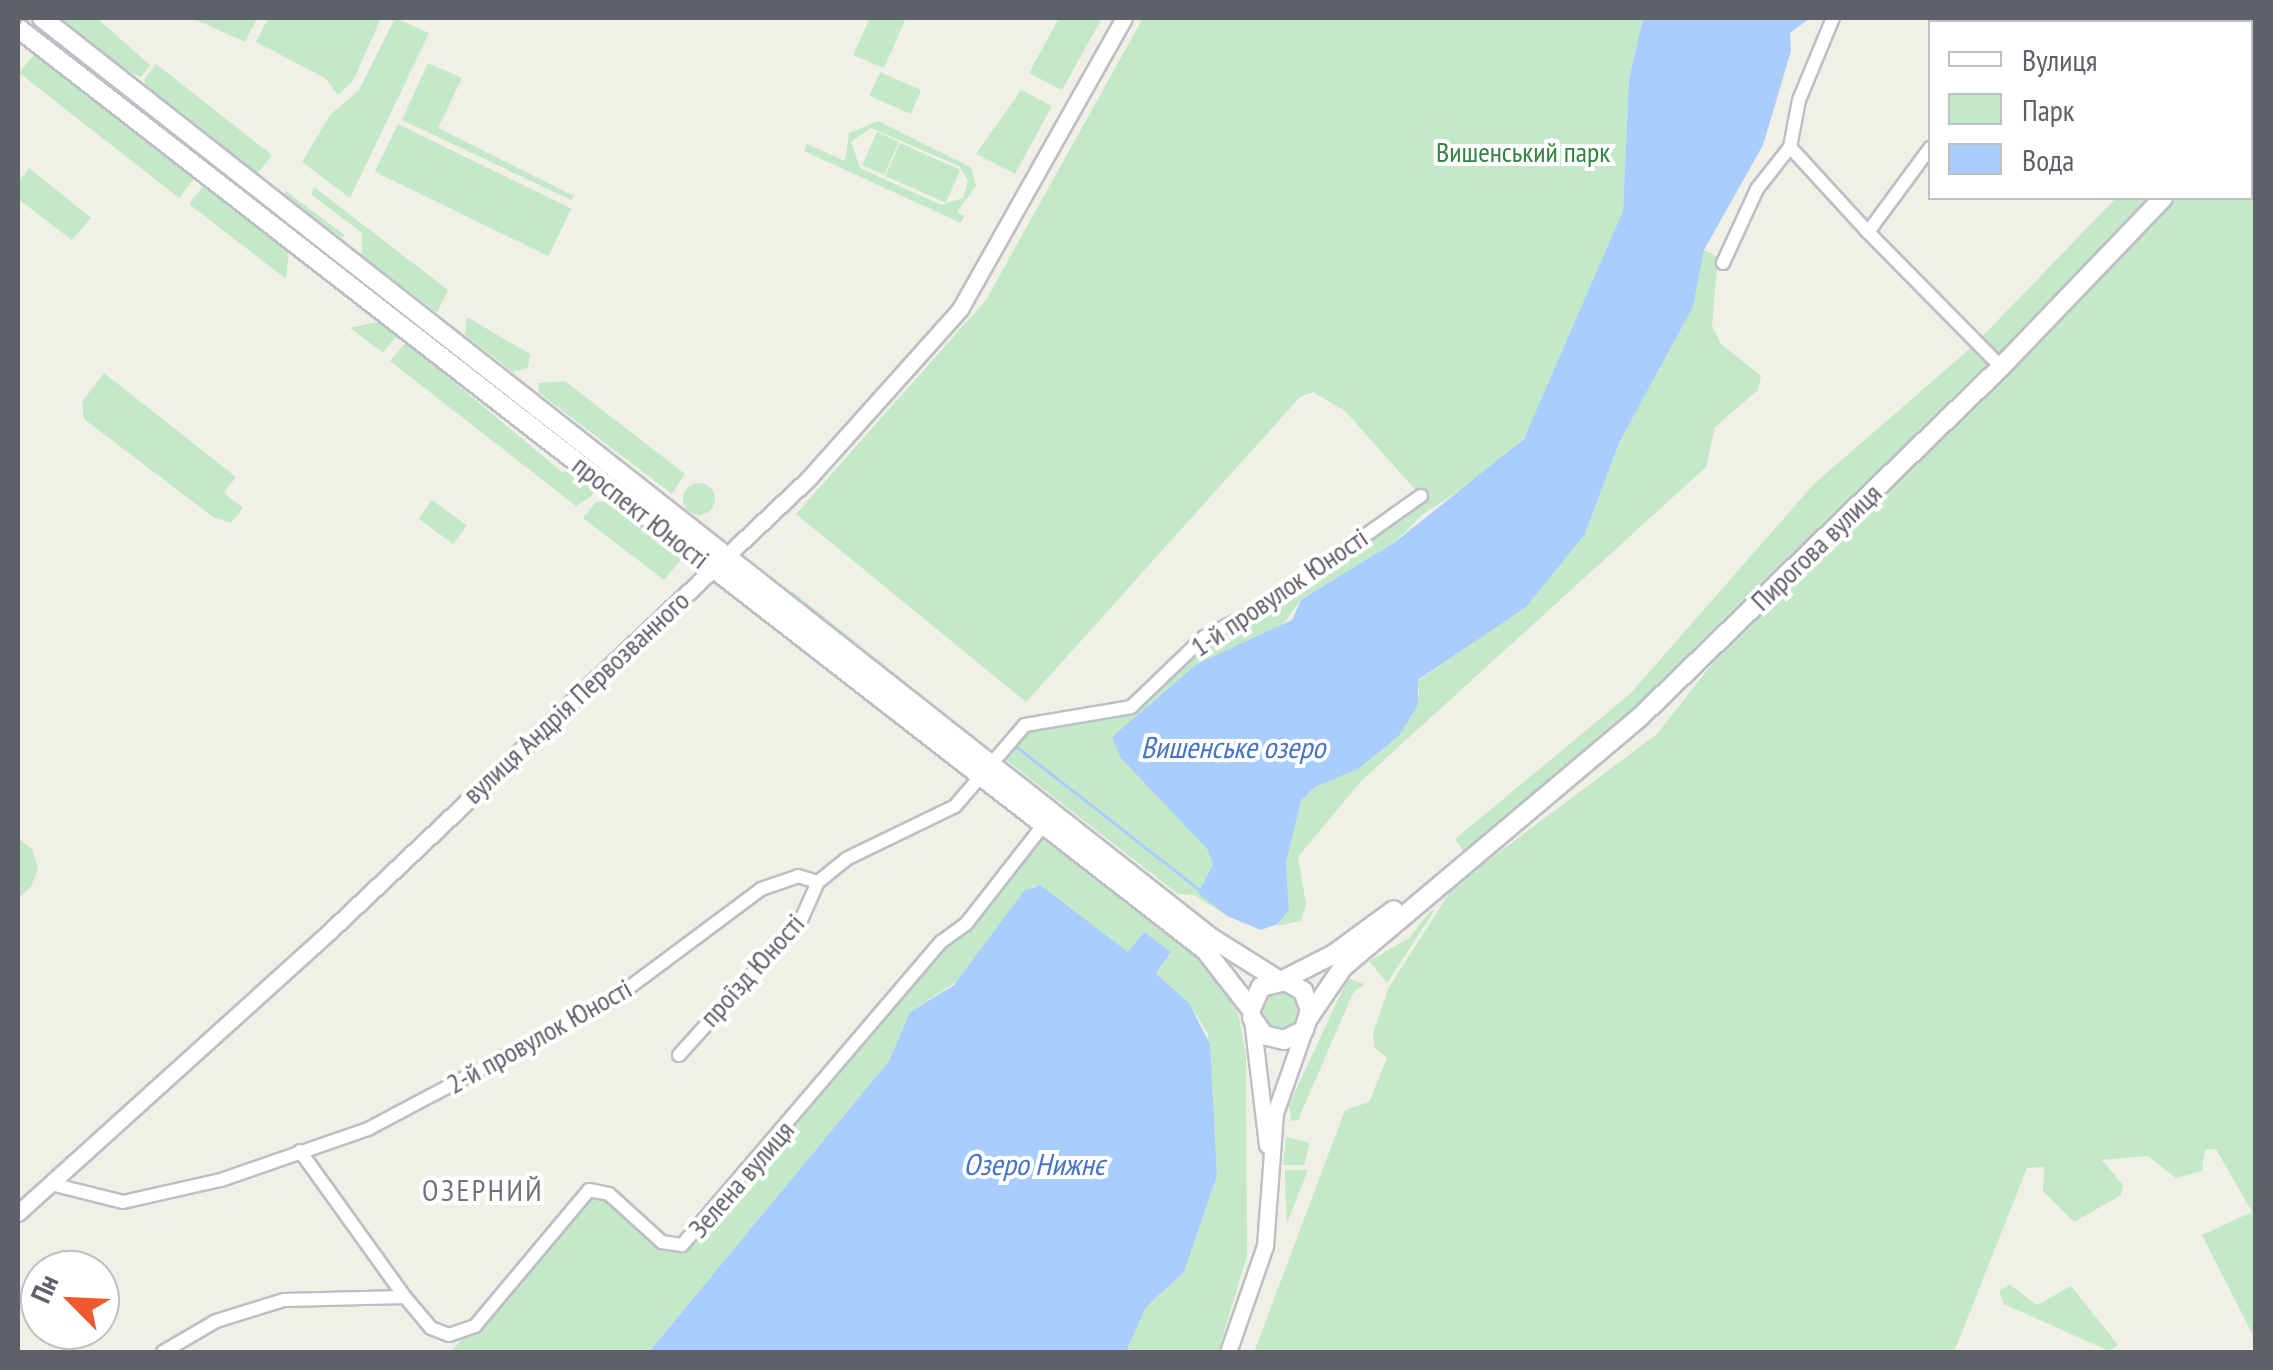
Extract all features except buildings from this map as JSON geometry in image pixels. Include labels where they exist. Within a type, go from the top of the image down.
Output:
[{"type":"main road","name":"проспект Юності","points":[[42,18],[510,385],[723,564],[989,772],[1213,938],[1280,980]]},
{"type":"main road","name":"проспект Юності","points":[[19,32],[497,400],[723,564]]},
{"type":"main road","name":"Пирогова вулиця","points":[[1306,1023],[1344,967],[1640,718],[2001,367],[2162,200]]},
{"type":"main road","points":[[336,276],[349,259]]},
{"type":"main road","points":[[497,400],[510,385]]},
{"type":"main road","name":"проспект Юності","points":[[989,772],[1044,824],[1205,950],[1251,1014]]},
{"type":"main road","name":"Пирогова вулиця","points":[[1280,980],[1323,960],[1449,875]]},
{"type":"main road","points":[[1262,966],[1323,960]]},
{"type":"main road","points":[[1280,980],[1303,991],[1306,1023],[1274,1039],[1251,1014],[1261,987],[1280,980]]},
{"type":"street","name":"вулиця Андрія Первозванного","points":[[18,1213],[723,564],[960,309],[1124,18]]},
{"type":"street","points":[[1723,263],[1757,189],[1790,147],[1803,88],[1833,18]]},
{"type":"street","points":[[1790,147],[2001,367]]},
{"type":"street","points":[[1868,232],[1928,151]]},
{"type":"street","name":"1-й провулок Юності","points":[[989,772],[1030,722],[1077,711],[1118,713],[1137,703],[1204,637],[1266,606],[1421,496]]},
{"type":"street","points":[[818,882],[846,859],[955,806],[989,772]]},
{"type":"street","name":"Зелена вулиця","points":[[300,1151],[406,1298],[439,1332],[462,1334],[474,1326],[590,1190],[609,1194],[668,1244],[690,1240],[941,942],[966,924],[1044,824]]},
{"type":"street","name":"2-й провулок Юності","points":[[51,1184],[123,1202],[221,1180],[368,1128],[615,998],[762,888],[798,876],[818,882]]},
{"type":"street","name":"проїзд Юності","points":[[679,1055],[801,920],[818,882]]},
{"type":"street","name":"Пирогова вулиця","points":[[1228,1352],[1264,1246],[1269,1153],[1251,1014]]},
{"type":"street","name":"Пирогова вулиця","points":[[1269,1153],[1306,1023]]},
{"type":"street","points":[[163,1352],[216,1320],[284,1300],[406,1298]]},
{"type":"green space","points":[[57,18],[97,18],[150,65],[141,77],[124,70]]},
{"type":"green space","points":[[192,18],[257,18],[245,42]]},
{"type":"green space","points":[[268,18],[381,18],[353,81],[338,95],[325,78],[256,42]]},
{"type":"green space","points":[[395,18],[429,33],[350,198],[302,162],[330,115],[359,90]]},
{"type":"green space","points":[[870,18],[906,18],[884,68],[853,55]]},
{"type":"green space","points":[[1059,18],[1102,18],[1062,90],[1029,73]]},
{"type":"green space","name":"Вишенський парк","points":[[1143,18],[1643,18],[1629,79],[1623,211],[1528,433],[1496,467],[1423,514],[1395,542],[1301,600],[1283,624],[1208,850],[1229,882],[1229,917],[1194,895],[1178,894],[1001,756],[1021,729],[1118,713],[1195,645],[1420,495],[1345,411],[1313,392],[1300,397],[1026,702],[796,514],[986,300]]},
{"type":"green space","points":[[43,31],[340,263],[336,268],[39,36]]},
{"type":"green space","points":[[34,54],[194,179],[179,198],[19,73]]},
{"type":"green space","points":[[428,63],[462,78],[438,128],[574,196],[571,200],[402,120]]},
{"type":"green space","points":[[156,64],[272,155],[257,174],[147,87],[144,80]]},
{"type":"green space","points":[[880,72],[921,90],[911,114],[869,96]]},
{"type":"green space","points":[[1021,90],[1052,106],[1015,174],[976,154]]},
{"type":"green space","points":[[2255,101],[2255,1339],[2202,1235],[2252,1212],[2216,1149],[2205,1150],[2202,1171],[2176,1178],[2148,1156],[2102,1160],[2123,1185],[2121,1195],[2074,1222],[2043,1191],[2044,1167],[2027,1168],[1954,1352],[1254,1352],[1345,1110],[1369,1102],[1387,1058],[1374,1047],[1373,1033],[1389,987],[1454,886],[1657,734],[1766,595],[2161,200],[2253,200]]},
{"type":"green space","points":[[878,121],[971,167],[976,186],[957,212],[964,216],[961,223],[804,151],[807,144],[845,161],[849,133]],"holes":[[[871,128],[959,166],[968,181],[963,198],[941,205],[860,168],[851,142]]]},
{"type":"green space","points":[[398,124],[571,209],[548,256],[375,172]]},
{"type":"green space","points":[[877,132],[899,142],[884,175],[862,165]]},
{"type":"green space","points":[[900,143],[960,170],[946,203],[885,176]]},
{"type":"green space","points":[[29,168],[91,218],[72,240],[18,199],[18,183]]},
{"type":"green space","points":[[204,185],[289,248],[286,279],[189,204]]},
{"type":"green space","points":[[314,187],[448,290],[437,313],[362,255],[362,233],[311,194]]},
{"type":"green space","points":[[286,191],[344,235],[342,238],[284,194]]},
{"type":"green space","points":[[2114,200],[2150,200],[1996,362],[1634,712],[1465,853],[1455,839],[1630,694],[1814,484],[1973,346]]},
{"type":"green space","points":[[1704,250],[1718,257],[1712,326],[1721,344],[1761,376],[1758,390],[1715,427],[1706,467],[1361,781],[1298,857],[1306,904],[1301,921],[1277,926],[1289,910],[1286,863],[1301,801],[1315,787],[1358,769],[1399,736],[1419,696],[1418,681],[1526,606],[1585,534],[1619,443],[1693,307]]},
{"type":"green space","points":[[349,269],[500,387],[497,392],[345,274]]},
{"type":"green space","points":[[467,317],[530,354],[528,368],[513,372],[465,335]]},
{"type":"green space","points":[[382,321],[398,334],[383,353],[350,328]]},
{"type":"green space","points":[[406,342],[562,472],[571,471],[594,488],[592,496],[576,506],[390,361]]},
{"type":"green space","points":[[104,373],[236,477],[224,493],[243,508],[231,523],[213,517],[84,419],[82,402]]},
{"type":"green space","points":[[565,381],[685,474],[672,494],[538,392],[539,383]]},
{"type":"green space","points":[[699,483],[710,488],[715,499],[710,510],[699,515],[688,510],[683,499],[688,488]]},
{"type":"green space","points":[[432,500],[467,525],[453,544],[418,519]]},
{"type":"green space","points":[[610,501],[684,556],[664,580],[583,518],[596,502]]},
{"type":"green space","points":[[792,591],[939,709],[912,702],[785,601]]},
{"type":"green space","points":[[1038,831],[1207,962],[1238,1013],[1246,1054],[1247,1256],[1218,1352],[1126,1352],[1146,1307],[1184,1272],[1217,1176],[1208,1034],[1189,1003],[1156,974],[1171,953],[1129,953],[1034,885],[962,978],[910,1012],[889,1061],[649,1352],[451,1352],[580,1195],[600,1189],[675,1246]]},
{"type":"green space","points":[[18,838],[32,849],[38,869],[31,887],[18,898]]},
{"type":"green space","points":[[1432,909],[1387,983],[1369,961],[1409,938]]},
{"type":"green space","points":[[1348,978],[1364,984],[1353,993],[1298,1120],[1291,1121],[1289,1105]]},
{"type":"green space","points":[[1282,990],[1296,996],[1302,1010],[1296,1024],[1282,1030],[1268,1024],[1262,1010],[1268,996]]},
{"type":"green space","points":[[1286,1137],[1310,1143],[1304,1165],[1283,1165]]},
{"type":"green space","points":[[1285,1170],[1308,1170],[1287,1223],[1285,1188]]},
{"type":"green space","points":[[2010,1285],[2037,1305],[2071,1286],[2118,1345],[2109,1351],[2004,1304],[1999,1291]]},
{"type":"water","name":"Вишенське озеро","points":[[1643,18],[1810,18],[1790,33],[1791,51],[1763,145],[1704,250],[1693,307],[1619,443],[1585,534],[1526,607],[1418,680],[1418,704],[1399,736],[1358,769],[1315,787],[1301,801],[1286,863],[1289,910],[1278,924],[1261,930],[1229,917],[1198,893],[1213,865],[1208,850],[1121,758],[1112,737],[1197,664],[1292,620],[1301,600],[1395,542],[1524,439],[1623,211],[1629,79]]},
{"type":"water","name":"Озеро Нижнє","points":[[1040,885],[1128,952],[1144,932],[1171,952],[1156,974],[1189,1003],[1210,1044],[1217,1176],[1184,1272],[1146,1307],[1126,1352],[649,1352],[889,1061],[910,1012],[954,985],[1024,891]]},
{"type":"waterway","points":[[1017,747],[1200,890]]},
{"type":"tram line","points":[[18,24],[22,18]]},
{"type":"district","name":"ОЗЕРНИЙ","points":[[483,1190]]}]
